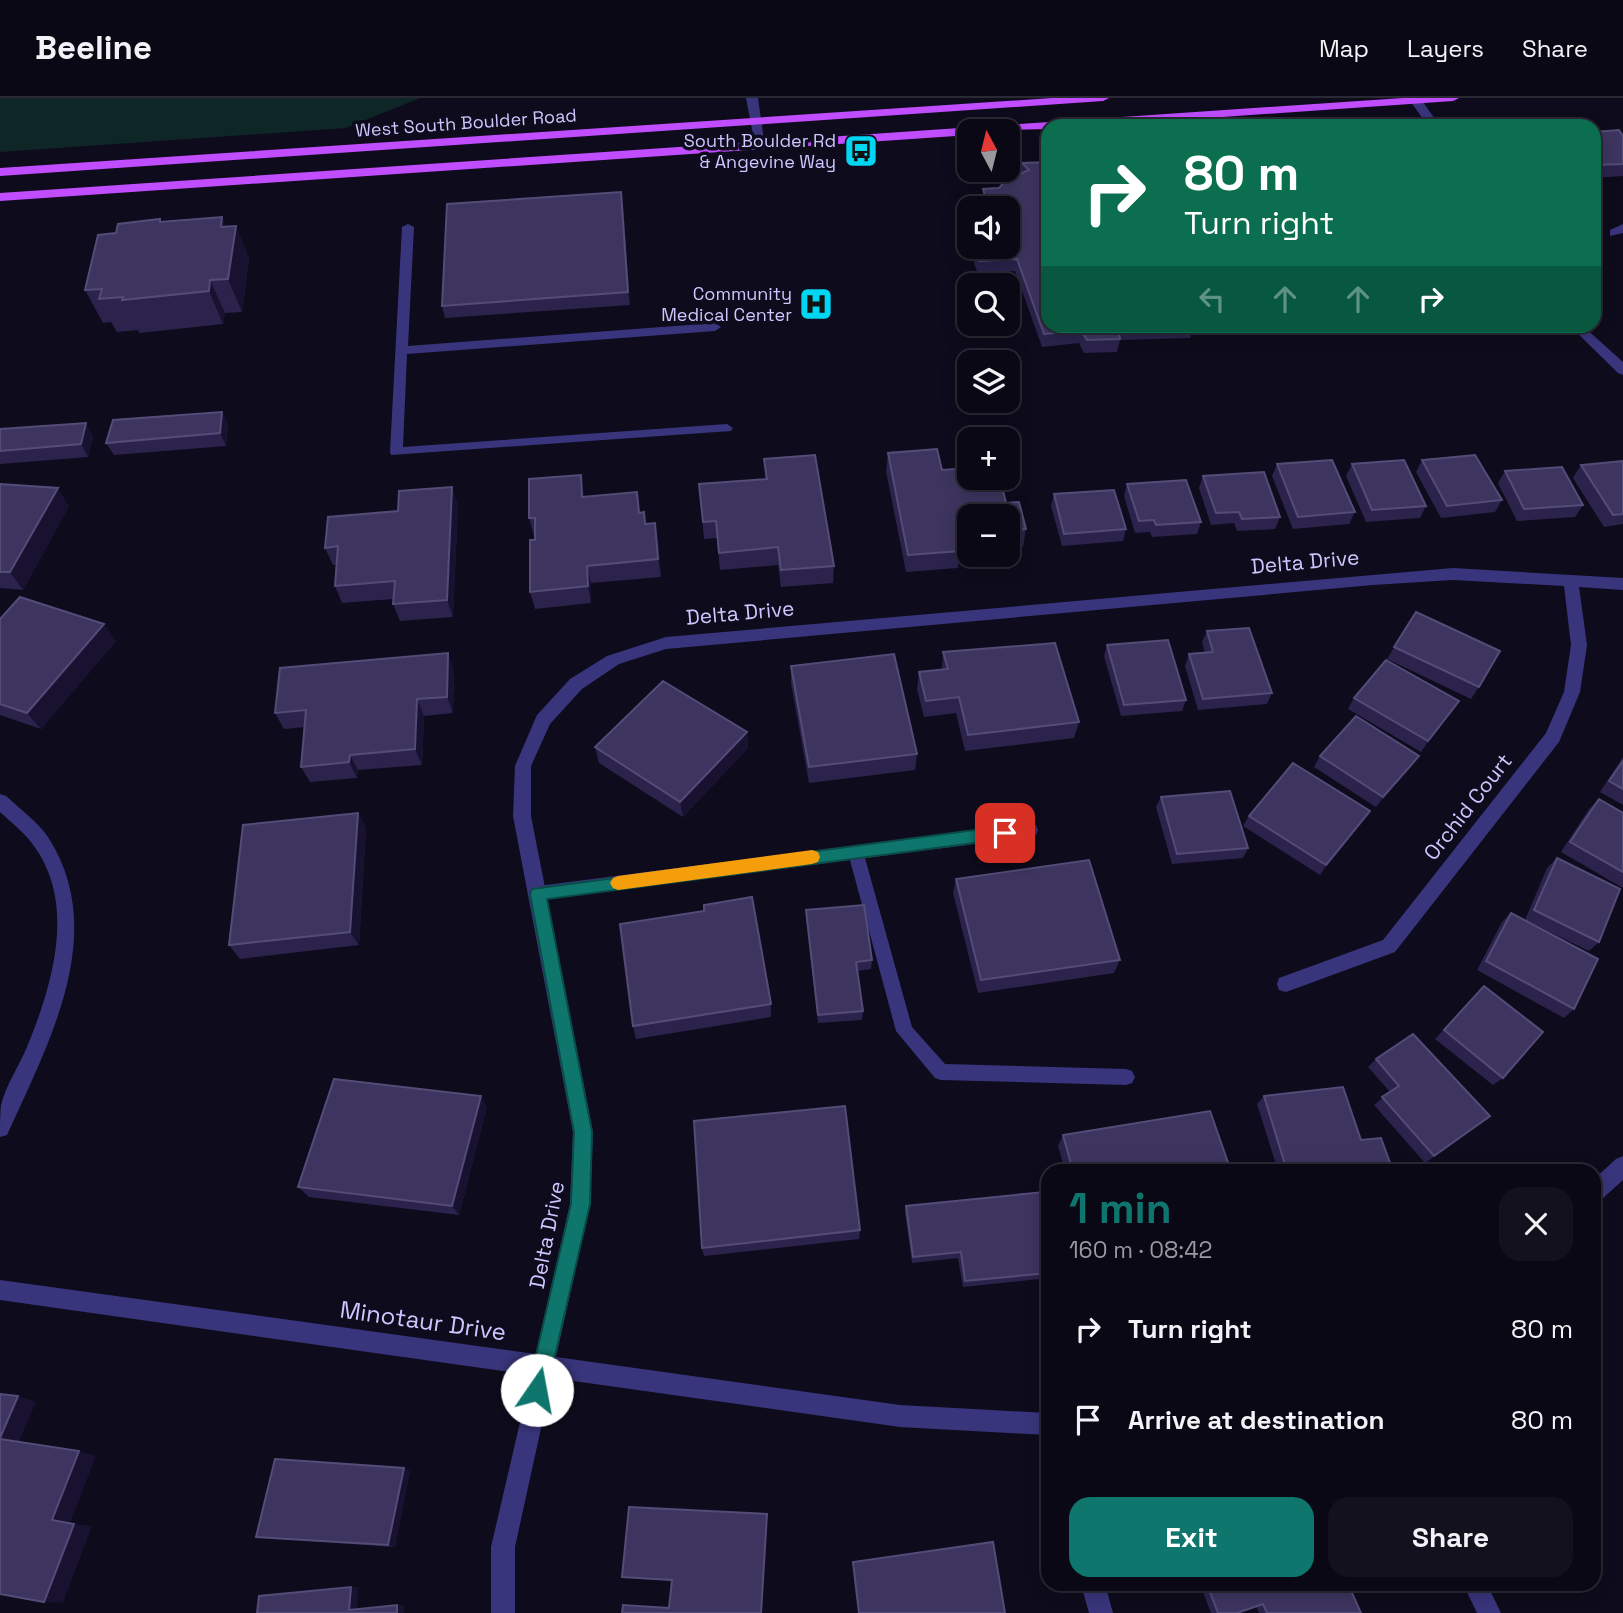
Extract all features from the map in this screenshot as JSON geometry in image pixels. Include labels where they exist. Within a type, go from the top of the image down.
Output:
[{"type":"main road","name":"West South Boulder Road","points":[[0,172],[1103,98]]},
{"type":"main road","name":"West South Boulder Road","points":[[1137,119],[1453,98]]},
{"type":"main road","name":"West South Boulder Road","points":[[1020,127],[1041,126]]},
{"type":"main road","name":"West South Boulder Road","points":[[0,197],[957,132]]},
{"type":"street","points":[[752,98],[761,145]]},
{"type":"street","points":[[1415,99],[1429,119]]},
{"type":"street","points":[[1584,333],[1623,370]]},
{"type":"street","name":"Delta Drive","points":[[503,1613],[503,1547],[580,1204],[583,1132],[522,816],[523,766],[543,720],[576,684],[613,660],[666,643],[1452,574],[1623,584]]},
{"type":"street","name":"Orchid Court","points":[[1286,984],[1389,946],[1553,737],[1572,692],[1579,645],[1571,582]]},
{"type":"street","points":[[0,801],[41,843],[60,884],[66,933],[60,987],[47,1024],[0,1128]]},
{"type":"street","points":[[1601,1186],[1623,1166]]},
{"type":"street","name":"Minotaur Drive","points":[[0,1290],[900,1416],[1041,1424]]},
{"type":"street","points":[[1095,1591],[1101,1613]]},
{"type":"street","points":[[1478,1591],[1489,1613]]},
{"type":"lane","points":[[408,228],[396,452],[727,428]]},
{"type":"lane","points":[[402,350],[715,327]]},
{"type":"lane","points":[[538,894],[1030,830]]},
{"type":"lane","points":[[855,851],[905,1031],[941,1072],[1126,1077]]},
{"type":"green space","points":[[0,98],[420,98],[346,128],[0,152]]},
{"type":"building","points":[[1619,130],[1623,136],[1623,164],[1601,165],[1601,131]]},
{"type":"building","points":[[1041,162],[1041,326],[1017,259],[1020,259],[1020,196],[985,196],[983,189],[999,188],[1004,182],[1020,182],[1020,174],[1029,170],[1022,163]]},
{"type":"building","points":[[621,192],[628,292],[442,306],[447,204]]},
{"type":"building","points":[[222,217],[221,227],[236,226],[228,279],[210,280],[209,291],[122,300],[123,297],[99,299],[102,289],[85,290],[98,235],[116,233],[118,224],[160,219],[160,222]]},
{"type":"building","points":[[978,259],[1017,259],[979,261]]},
{"type":"building","points":[[1082,333],[1119,333],[1120,339],[1087,340]]},
{"type":"building","points":[[222,412],[220,433],[106,443],[113,420]]},
{"type":"building","points":[[86,423],[81,444],[0,451],[0,429]]},
{"type":"building","points":[[937,449],[942,470],[957,469],[957,490],[1003,490],[1006,503],[1020,504],[957,504],[957,551],[908,555],[888,453]]},
{"type":"building","points":[[815,455],[834,566],[781,570],[778,547],[719,553],[716,521],[703,522],[699,484],[767,479],[764,459]]},
{"type":"building","points":[[1475,455],[1502,500],[1447,506],[1422,460]]},
{"type":"building","points":[[1332,460],[1355,512],[1298,517],[1277,464]]},
{"type":"building","points":[[1404,460],[1426,506],[1372,510],[1352,464]]},
{"type":"building","points":[[1623,461],[1623,514],[1613,515],[1581,465]]},
{"type":"building","points":[[1562,467],[1583,505],[1524,509],[1505,471]]},
{"type":"building","points":[[1264,472],[1280,517],[1242,519],[1239,512],[1216,513],[1203,476]]},
{"type":"building","points":[[581,475],[582,497],[637,492],[639,513],[644,512],[645,524],[655,523],[658,559],[587,566],[588,586],[530,592],[530,540],[535,540],[535,518],[529,518],[529,479]]},
{"type":"building","points":[[1186,480],[1201,522],[1156,525],[1154,520],[1139,521],[1127,484]]},
{"type":"building","points":[[0,484],[58,488],[10,572],[0,572]]},
{"type":"building","points":[[452,487],[447,600],[393,604],[395,581],[335,586],[338,546],[325,548],[328,517],[398,511],[399,491]]},
{"type":"building","points":[[1114,490],[1126,529],[1064,534],[1054,494]]},
{"type":"building","points":[[1020,506],[1026,529],[1020,530]]},
{"type":"building","points":[[20,597],[104,624],[27,713],[0,704],[0,619]]},
{"type":"building","points":[[1416,612],[1500,651],[1479,687],[1394,647]]},
{"type":"building","points":[[1249,628],[1272,693],[1203,699],[1189,654],[1213,652],[1207,631]]},
{"type":"building","points":[[1168,640],[1186,700],[1124,705],[1107,645]]},
{"type":"building","points":[[1055,643],[1079,722],[968,735],[959,697],[926,701],[919,672],[948,669],[943,652]]},
{"type":"building","points":[[448,653],[447,697],[417,699],[415,749],[350,755],[349,762],[301,767],[306,710],[275,713],[280,668]]},
{"type":"building","points":[[894,654],[917,754],[809,767],[791,666]]},
{"type":"building","points":[[1386,660],[1459,701],[1428,741],[1354,698]]},
{"type":"building","points":[[663,681],[747,732],[680,802],[595,747]]},
{"type":"building","points":[[1356,716],[1419,756],[1383,797],[1320,756]]},
{"type":"building","points":[[1623,761],[1623,789],[1609,781]]},
{"type":"building","points":[[1293,763],[1370,811],[1326,865],[1249,816]]},
{"type":"building","points":[[1230,791],[1248,848],[1177,854],[1161,797]]},
{"type":"building","points":[[1599,799],[1623,813],[1623,872],[1570,842]]},
{"type":"building","points":[[358,813],[350,932],[229,945],[243,825]]},
{"type":"building","points":[[1557,858],[1620,889],[1599,942],[1534,910]]},
{"type":"building","points":[[1089,860],[1120,960],[981,980],[956,879]]},
{"type":"building","points":[[752,897],[771,1004],[633,1026],[620,924],[704,911],[704,905]]},
{"type":"building","points":[[864,905],[872,960],[856,962],[863,1011],[818,1015],[806,910]]},
{"type":"building","points":[[1511,913],[1598,959],[1574,1009],[1486,961]]},
{"type":"building","points":[[1484,986],[1543,1032],[1503,1078],[1444,1030]]},
{"type":"building","points":[[1413,1034],[1490,1116],[1434,1156],[1382,1097],[1399,1086],[1376,1059]]},
{"type":"building","points":[[334,1079],[481,1096],[452,1206],[298,1187]]},
{"type":"building","points":[[1343,1087],[1361,1140],[1381,1138],[1390,1164],[1285,1164],[1264,1096]]},
{"type":"building","points":[[845,1106],[860,1230],[702,1248],[694,1121]]},
{"type":"building","points":[[1210,1111],[1229,1164],[1071,1164],[1063,1135]]},
{"type":"building","points":[[1041,1192],[1041,1274],[965,1281],[961,1252],[913,1257],[906,1206]]},
{"type":"building","points":[[0,1394],[18,1396],[0,1438]]},
{"type":"building","points":[[0,1439],[79,1451],[52,1520],[74,1524],[44,1602],[0,1594]]},
{"type":"building","points":[[275,1459],[404,1468],[388,1545],[256,1537]]},
{"type":"building","points":[[629,1507],[767,1514],[761,1613],[622,1613],[623,1605],[669,1608],[672,1580],[622,1577]]},
{"type":"building","points":[[993,1542],[1005,1613],[859,1613],[853,1562]]},
{"type":"building","points":[[351,1587],[349,1610],[397,1605],[397,1613],[257,1613],[259,1596]]},
{"type":"building","points":[[1210,1591],[1351,1591],[1361,1613],[1267,1613],[1263,1604],[1237,1613],[1218,1613]]},
{"type":"slow traffic","points":[[618,883],[812,857]]},
{"type":"place","name":"South Boulder Rd & Angevine Way","points":[[861,151]]},
{"type":"place","name":"Community Medical Center","points":[[816,304]]},
{"type":"route","points":[[537,1390],[580,1204],[583,1132],[538,894],[1005,833]]}]
